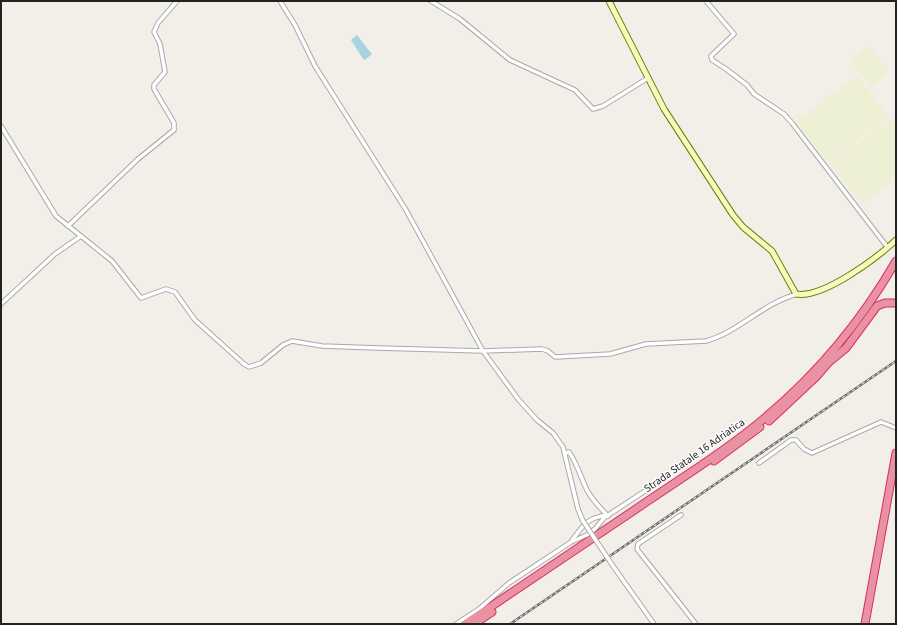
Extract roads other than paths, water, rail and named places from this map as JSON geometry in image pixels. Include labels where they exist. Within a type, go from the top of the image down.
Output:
[{"type":"highway","name":"Strada Statale 16 Adriatica","points":[[465,624],[722,450],[766,416],[808,378],[840,343],[880,288],[896,261]]},
{"type":"highway","name":"Strada Statale 16 Adriatica","points":[[474,624],[746,438],[786,406],[829,362],[857,328],[896,270]]},
{"type":"highway","points":[[829,362],[846,348],[877,306],[885,303],[896,303]]},
{"type":"highway","points":[[865,624],[896,453]]},
{"type":"street","points":[[68,226],[123,173],[174,130],[174,123],[154,89],[154,85],[166,72],[160,44],[154,32],[158,23],[177,1]]},
{"type":"street","points":[[280,1],[295,25],[316,66],[406,210],[483,351],[518,399],[558,440],[566,453],[575,498],[583,521],[654,624]]},
{"type":"street","points":[[431,1],[460,19],[510,60],[575,90],[593,109],[603,106],[648,78]]},
{"type":"street","points":[[609,1],[664,109],[733,215],[772,252],[794,291],[799,294]]},
{"type":"street","points":[[706,1],[734,34],[711,56],[712,60],[742,81],[754,94],[784,114],[888,248]]},
{"type":"street","points":[[1,126],[56,216],[112,261],[141,298],[166,288],[175,292],[195,320],[249,367],[261,363],[283,345],[292,341],[331,347],[483,351],[542,349],[558,357],[610,354],[646,344],[706,341],[729,332],[784,298],[835,284],[867,264],[896,240]]},
{"type":"street","points":[[1,304],[55,254],[82,236]]},
{"type":"street","points":[[759,463],[791,440],[796,440],[804,449],[812,453],[882,422],[896,428]]},
{"type":"street","points":[[566,453],[568,452],[572,457],[583,477],[588,491],[607,516]]},
{"type":"street","points":[[571,542],[581,526],[591,519],[612,514],[657,483]]},
{"type":"street","points":[[681,515],[638,544],[636,549],[696,624]]},
{"type":"street","points":[[456,624],[479,608],[509,583],[571,542],[587,535],[607,516]]},
{"type":"water","points":[[357,35],[372,54],[365,60],[351,40]]},
{"type":"railway","points":[[510,624],[896,361]]}]
